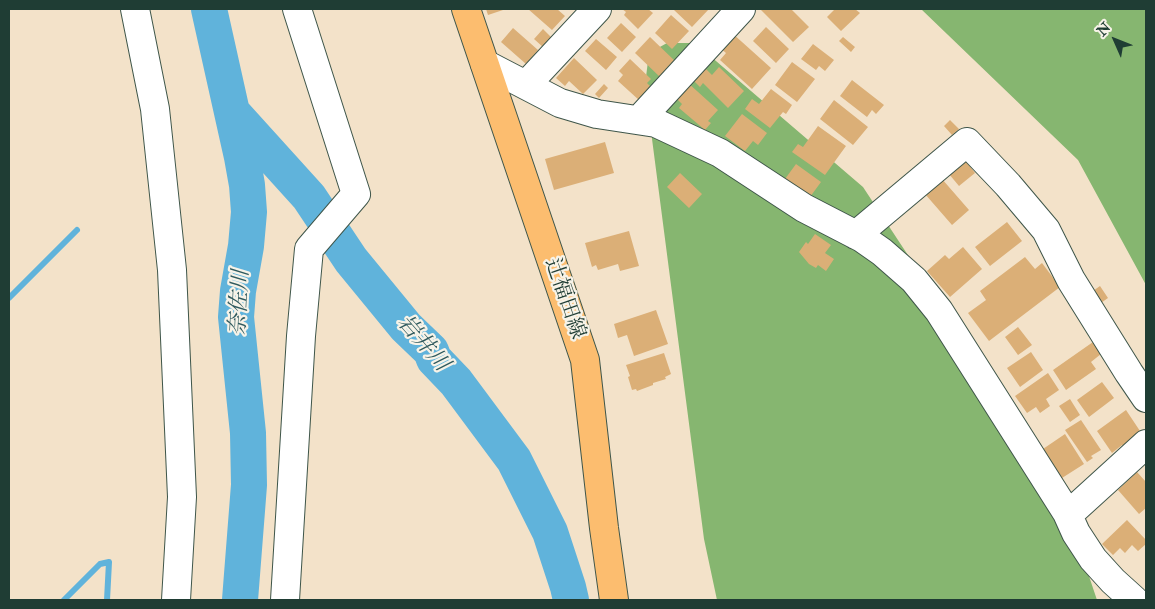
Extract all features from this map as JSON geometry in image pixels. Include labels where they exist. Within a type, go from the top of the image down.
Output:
[{"type":"main road","name":"辻福田線","points":[[466,9],[585,360],[614,600]]},
{"type":"street","points":[[135,9],[154,109],[172,270],[182,497],[176,600]]},
{"type":"street","points":[[284,600],[292,508],[301,336],[309,249],[356,194],[298,9]]},
{"type":"street","points":[[526,85],[597,9]]},
{"type":"street","points":[[639,120],[742,9]]},
{"type":"street","points":[[485,64],[560,103],[598,114],[656,123],[720,153],[804,208],[856,235],[882,252],[914,280],[939,311],[1068,515],[1076,533],[1093,559],[1134,600]]},
{"type":"street","points":[[856,235],[967,142],[1008,185],[1046,230],[1071,280],[1146,398]]},
{"type":"street","points":[[1068,515],[1146,444]]},
{"type":"green space","points":[[921,9],[1146,9],[1146,285],[1078,160]]},
{"type":"green space","points":[[667,43],[695,43],[863,187],[1057,481],[1097,600],[717,600],[704,539],[645,85],[649,53]]},
{"type":"building","points":[[486,9],[506,9],[488,15]]},
{"type":"building","points":[[528,9],[557,9],[565,16],[552,30]]},
{"type":"building","points":[[622,9],[648,9],[653,13],[638,29],[624,15],[626,12]]},
{"type":"building","points":[[709,9],[692,27],[674,10]]},
{"type":"building","points":[[760,9],[791,9],[809,27],[793,42]]},
{"type":"building","points":[[835,9],[855,9],[860,13],[841,31],[827,17]]},
{"type":"building","points":[[671,15],[689,31],[672,49],[655,33]]},
{"type":"building","points":[[621,23],[636,37],[622,52],[607,38]]},
{"type":"building","points":[[766,27],[789,49],[776,63],[753,41]]},
{"type":"building","points":[[513,28],[538,50],[526,64],[501,42]]},
{"type":"building","points":[[543,29],[553,39],[544,48],[534,39]]},
{"type":"building","points":[[732,33],[771,68],[752,89],[720,60],[726,53],[719,47]]},
{"type":"building","points":[[650,37],[675,61],[660,77],[635,53]]},
{"type":"building","points":[[843,37],[855,47],[851,52],[839,41]]},
{"type":"building","points":[[596,39],[617,57],[606,70],[585,51]]},
{"type":"building","points":[[813,44],[834,60],[825,71],[819,66],[816,70],[801,59]]},
{"type":"building","points":[[574,58],[597,80],[583,94],[569,81],[565,86],[556,78]]},
{"type":"building","points":[[630,59],[651,79],[647,83],[652,88],[640,101],[618,81],[623,75],[619,71]]},
{"type":"building","points":[[792,62],[815,79],[797,102],[775,85]]},
{"type":"building","points":[[701,64],[712,75],[719,67],[744,91],[728,108],[703,83],[700,87],[689,76]]},
{"type":"building","points":[[852,80],[884,105],[876,114],[872,110],[867,117],[840,96]]},
{"type":"building","points":[[687,82],[718,110],[708,121],[711,123],[705,130],[679,108],[682,104],[674,96]]},
{"type":"building","points":[[604,84],[608,88],[599,98],[595,94]]},
{"type":"building","points":[[771,89],[792,105],[786,114],[783,112],[770,128],[745,109],[752,99],[759,104]]},
{"type":"building","points":[[834,100],[868,127],[853,145],[820,119]]},
{"type":"building","points":[[742,114],[767,133],[758,145],[753,141],[745,151],[725,136]]},
{"type":"building","points":[[950,120],[959,129],[952,135],[944,126]]},
{"type":"building","points":[[818,126],[846,146],[825,175],[792,152],[798,144],[803,147]]},
{"type":"building","points":[[605,142],[614,173],[554,190],[545,159]]},
{"type":"building","points":[[965,160],[975,173],[959,186],[949,174]]},
{"type":"building","points":[[796,164],[821,182],[810,197],[785,179]]},
{"type":"building","points":[[680,173],[702,194],[689,208],[667,187]]},
{"type":"building","points":[[942,179],[969,210],[952,225],[925,194]]},
{"type":"building","points":[[1007,222],[1022,241],[990,266],[975,247]]},
{"type":"building","points":[[629,231],[639,266],[620,271],[618,264],[598,270],[596,265],[592,267],[585,243]]},
{"type":"building","points":[[815,234],[831,245],[825,253],[834,259],[826,271],[818,265],[816,268],[809,264],[799,252]]},
{"type":"building","points":[[963,247],[982,269],[950,297],[927,271],[945,255],[949,259]]},
{"type":"building","points":[[1025,257],[1035,269],[1042,263],[1060,287],[989,341],[968,313],[986,300],[980,291]]},
{"type":"building","points":[[1100,286],[1108,298],[1098,305],[1090,293]]},
{"type":"building","points":[[656,310],[668,344],[634,356],[627,335],[618,338],[614,324]]},
{"type":"building","points":[[1018,327],[1032,345],[1018,355],[1005,337]]},
{"type":"building","points":[[1093,342],[1101,354],[1091,362],[1096,369],[1066,390],[1053,370]]},
{"type":"building","points":[[1031,352],[1043,370],[1020,387],[1007,368]]},
{"type":"building","points":[[664,353],[671,374],[665,377],[666,379],[653,383],[653,385],[637,391],[636,389],[632,390],[626,365]]},
{"type":"building","points":[[1048,373],[1059,390],[1046,399],[1050,406],[1040,413],[1036,407],[1027,413],[1015,396]]},
{"type":"building","points":[[1102,382],[1114,398],[1089,417],[1077,400]]},
{"type":"building","points":[[1070,399],[1080,415],[1070,422],[1059,406]]},
{"type":"building","points":[[1126,410],[1140,431],[1141,436],[1126,450],[1122,445],[1112,453],[1097,431]]},
{"type":"building","points":[[1081,420],[1101,450],[1091,456],[1093,458],[1087,462],[1065,430]]},
{"type":"building","points":[[1065,434],[1084,464],[1062,478],[1043,449]]},
{"type":"building","points":[[1137,472],[1146,482],[1146,508],[1139,514],[1118,490]]},
{"type":"building","points":[[1127,520],[1146,540],[1146,544],[1138,551],[1132,545],[1125,553],[1120,548],[1113,555],[1102,544]]},
{"type":"waterway","name":"奈佐川","points":[[209,9],[242,157],[249,212],[236,317],[248,433],[249,485],[240,600]]},
{"type":"waterway","name":"岩井川","points":[[233,113],[309,197],[351,260],[406,327],[431,351],[434,359],[456,382],[514,460],[550,532],[571,600]]},
{"type":"waterway","points":[[9,298],[77,230]]},
{"type":"waterway","points":[[64,600],[100,564],[109,562],[107,600]]}]
